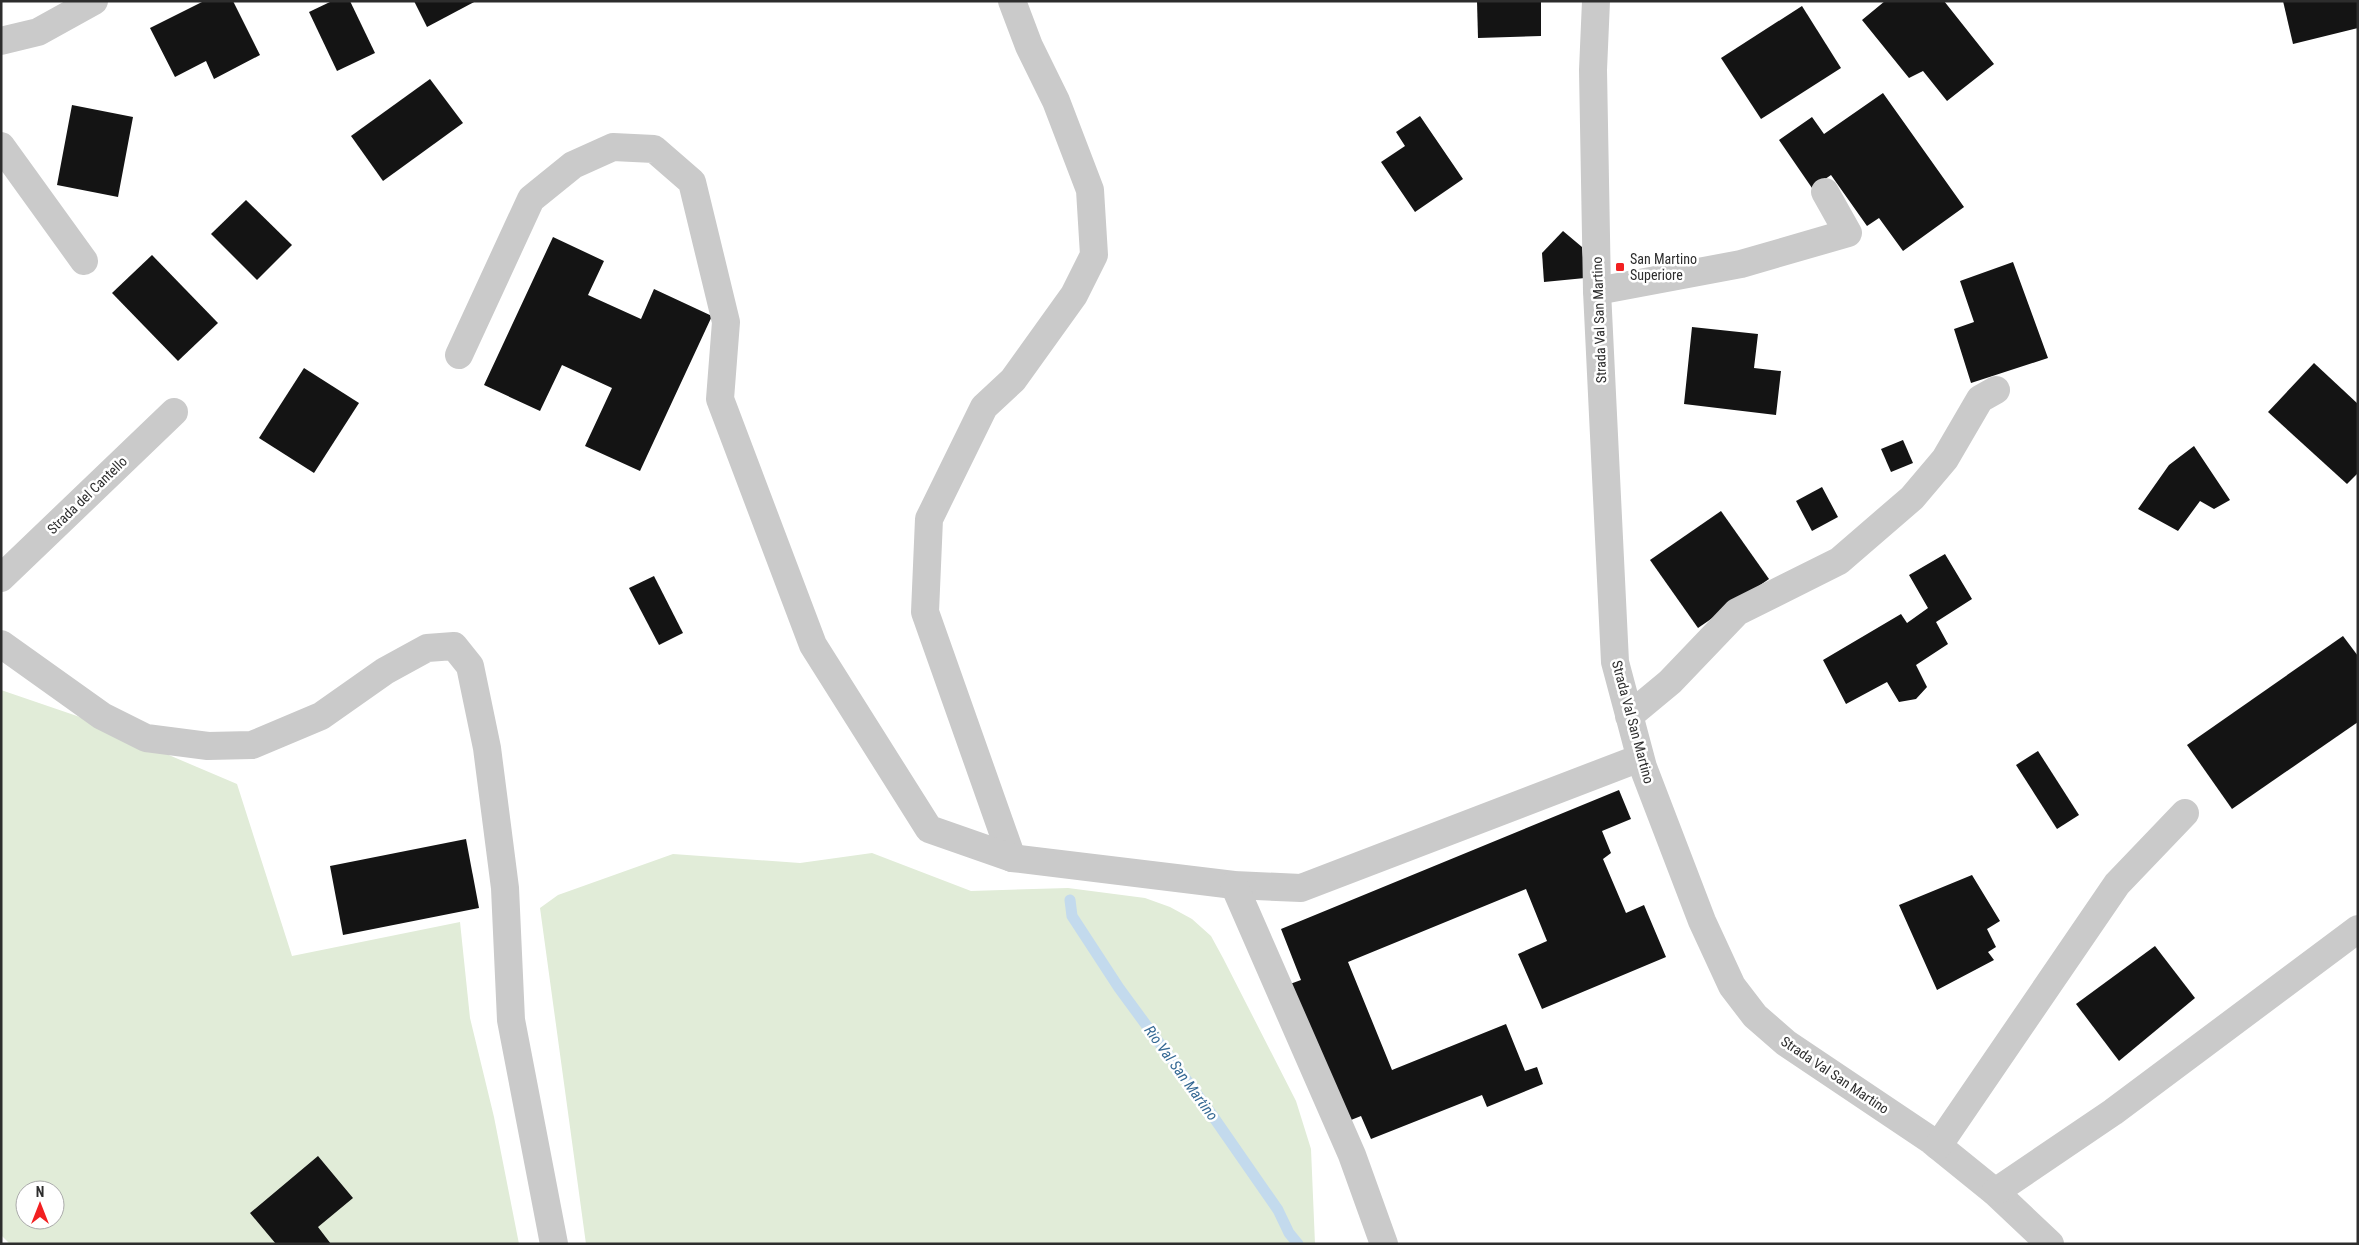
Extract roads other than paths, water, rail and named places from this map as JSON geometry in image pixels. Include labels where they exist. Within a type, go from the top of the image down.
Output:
[{"type":"street","points":[[1,41],[38,32],[94,1]]},
{"type":"street","points":[[1012,1],[1028,46],[1056,100],[1090,190],[1094,254],[1074,295],[1013,380],[984,407],[929,518],[925,612],[1012,858]]},
{"type":"street","name":"Strada Val San Martino","points":[[1596,1],[1593,70],[1597,291],[1615,662],[1640,758],[1702,921],[1732,986],[1755,1016],[1786,1043],[1938,1146],[1995,1192],[2050,1244]]},
{"type":"street","points":[[1,146],[84,261]]},
{"type":"street","points":[[459,355],[531,199],[573,165],[613,147],[654,149],[692,182],[726,322],[720,399],[813,645],[929,829],[1012,858],[1234,885],[1301,888],[1640,758]]},
{"type":"street","points":[[1597,291],[1741,264],[1848,233],[1824,192]]},
{"type":"street","points":[[1629,716],[1670,682],[1737,612],[1839,561],[1912,498],[1945,459],[1980,399],[1996,390]]},
{"type":"street","name":"Strada del Cantello","points":[[1,578],[174,412]]},
{"type":"street","points":[[1,644],[102,716],[146,738],[208,746],[252,745],[321,716],[385,671],[427,648],[454,646],[470,666],[487,748],[505,888],[511,1020],[554,1244]]},
{"type":"street","points":[[1938,1146],[2117,884],[2185,813]]},
{"type":"street","points":[[1234,885],[1352,1155],[1384,1244]]},
{"type":"street","points":[[1995,1192],[2113,1112],[2358,929]]},
{"type":"waterway","name":"Rio Val San Martino","points":[[1070,900],[1072,916],[1119,988],[1210,1112],[1278,1210],[1289,1233],[1298,1244]]},
{"type":"place","name":"San Martino Superiore","points":[[1620,267]]}]
